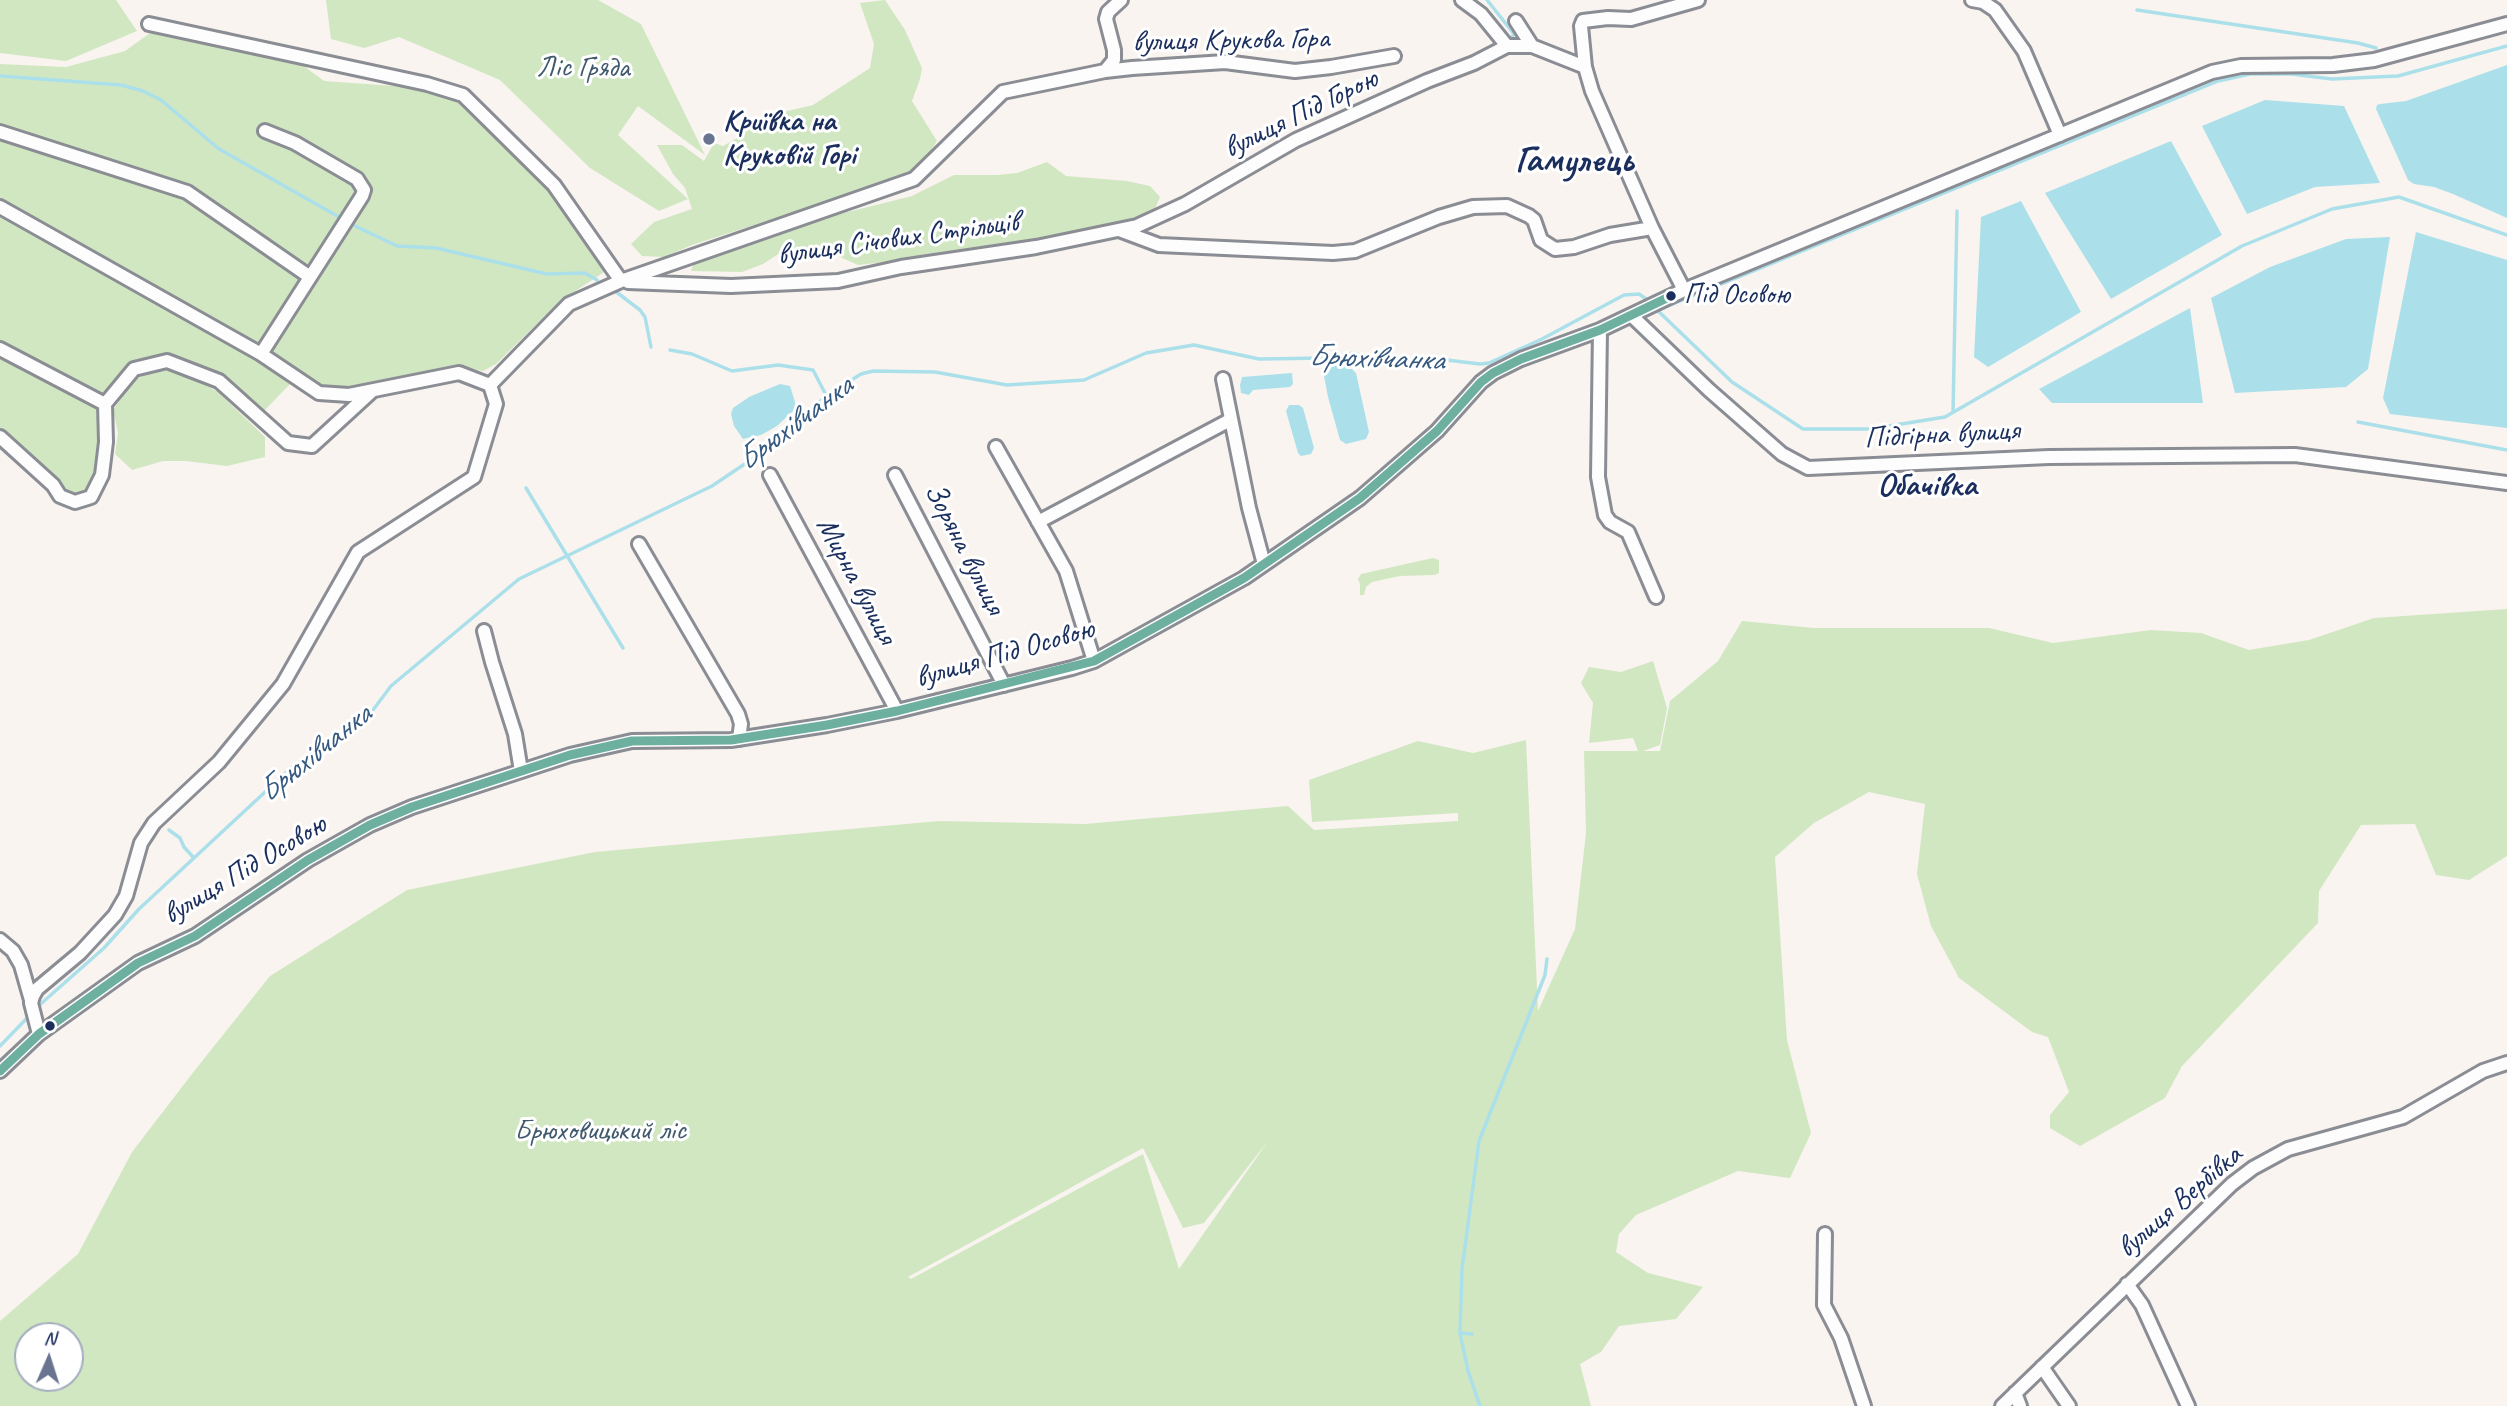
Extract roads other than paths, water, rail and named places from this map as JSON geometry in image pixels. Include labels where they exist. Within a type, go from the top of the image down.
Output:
[{"type":"street","points":[[1105,71],[1114,60],[1108,12],[1121,0]]},
{"type":"street","points":[[1462,0],[1481,14],[1507,46],[1532,46],[1585,67]]},
{"type":"street","points":[[1698,0],[1631,19],[1583,21],[1581,26],[1585,67],[1591,91],[1652,228],[1684,290],[2212,72],[2241,66],[2333,65],[2374,60],[2507,24]]},
{"type":"street","points":[[1972,0],[1983,2],[1995,10],[2024,51],[2060,135]]},
{"type":"street","points":[[1516,21],[1532,46]]},
{"type":"street","points":[[149,24],[426,84],[463,95],[554,185],[621,281]]},
{"type":"street","name":"вулиця Під Горою","points":[[1119,229],[1137,226],[1185,204],[1296,140],[1507,46]]},
{"type":"street","name":"вулиця Крукова Гора","points":[[621,281],[914,179],[1003,92],[1105,71],[1225,62],[1295,71],[1394,57]]},
{"type":"street","points":[[261,354],[362,196],[362,184],[358,179],[295,143],[265,131]]},
{"type":"street","points":[[0,132],[187,192],[310,277]]},
{"type":"street","points":[[1119,229],[1159,245],[1333,253],[1355,251],[1439,217],[1474,207],[1507,206],[1529,216],[1534,220],[1541,240],[1555,249],[1652,228]]},
{"type":"street","points":[[0,207],[261,354],[319,393],[349,395],[459,373],[490,385],[496,404],[474,477],[358,552],[283,684],[219,762],[154,823],[141,843],[126,897],[115,915],[80,953],[37,989],[31,1002]]},
{"type":"street","name":"вулиця Січових Стрільців","points":[[490,385],[569,304],[621,281],[731,286],[838,281],[901,267],[1036,247],[1119,229]]},
{"type":"street","name":"вулиця Під Осовою","points":[[0,1071],[39,1034],[138,963],[195,936],[308,860],[370,825],[412,807],[570,755],[632,741],[739,739],[827,725],[897,711],[1094,661],[1244,579],[1375,486],[1437,431],[1481,382],[1493,373],[1521,359],[1600,330],[1684,290]]},
{"type":"street","name":"Підгірна вулиця","points":[[1637,313],[1709,390],[1782,454],[1808,468],[2049,457],[2295,455],[2507,483]]},
{"type":"street","points":[[1600,330],[1598,477],[1605,515],[1610,522],[1628,532],[1656,597]]},
{"type":"street","points":[[0,349],[105,404]]},
{"type":"street","points":[[0,437],[53,485],[60,496],[75,502],[91,497],[102,475],[106,442],[105,404],[134,369],[167,361],[219,381],[288,443],[312,446],[372,390]]},
{"type":"street","points":[[1223,379],[1264,564]]},
{"type":"street","points":[[1038,522],[1230,420]]},
{"type":"street","points":[[996,447],[1066,571],[1094,661]]},
{"type":"street","name":"Мирна вулиця","points":[[770,475],[897,711]]},
{"type":"street","name":"Зоряна вулиця","points":[[895,475],[1004,685]]},
{"type":"street","points":[[639,544],[738,714],[741,723],[739,739]]},
{"type":"street","points":[[484,631],[515,734],[521,771]]},
{"type":"street","points":[[0,940],[13,951],[21,965],[39,1034]]},
{"type":"street","name":"вулиця Вербівка","points":[[2002,1406],[2232,1184],[2253,1168],[2288,1149],[2403,1117],[2483,1071],[2507,1063]]},
{"type":"street","points":[[1825,1234],[1824,1306],[1841,1338],[1864,1406]]},
{"type":"street","points":[[2127,1284],[2142,1306],[2188,1406]]},
{"type":"street","points":[[2042,1367],[2069,1406]]},
{"type":"street","points":[[2015,1393],[2020,1406]]},
{"type":"water","points":[[2507,65],[2507,218],[2453,194],[2408,180],[2376,109],[2377,105],[2406,101]]},
{"type":"water","points":[[2265,100],[2344,106],[2380,183],[2315,187],[2247,214],[2202,126]]},
{"type":"water","points":[[2171,141],[2222,235],[2111,299],[2045,193]]},
{"type":"water","points":[[2021,201],[2081,312],[1988,367],[1974,357],[1981,217]]},
{"type":"water","points":[[2416,232],[2507,260],[2507,428],[2390,414],[2383,398]]},
{"type":"water","points":[[2390,237],[2368,369],[2346,387],[2235,393],[2211,298],[2270,267],[2346,239]]},
{"type":"water","points":[[2190,308],[2203,403],[2052,403],[2039,389]]},
{"type":"water","points":[[1349,366],[1356,373],[1369,432],[1366,439],[1346,444],[1340,440],[1323,371],[1323,367]]},
{"type":"water","points":[[1292,373],[1293,384],[1290,387],[1253,390],[1249,395],[1241,393],[1242,377]]},
{"type":"water","points":[[780,384],[790,386],[795,409],[777,426],[761,435],[743,439],[734,426],[731,414],[733,408],[749,397]]},
{"type":"water","points":[[1289,405],[1303,408],[1314,448],[1311,454],[1301,456],[1298,453],[1286,411]]},
{"type":"waterway","points":[[1487,0],[1514,34],[1510,40]]},
{"type":"waterway","points":[[2137,10],[2358,43],[2376,48]]},
{"type":"waterway","points":[[1658,310],[2218,81],[2250,74],[2291,74],[2332,79],[2398,76],[2507,46]]},
{"type":"waterway","points":[[0,76],[121,85],[143,91],[161,100],[219,149],[339,217]]},
{"type":"waterway","points":[[1654,307],[1732,382],[1803,429],[1870,429],[1945,417],[2242,246],[2332,209],[2399,197],[2507,235]]},
{"type":"waterway","points":[[1953,412],[1957,211]]},
{"type":"waterway","points":[[351,224],[397,246],[436,248],[547,274],[585,273],[597,280]]},
{"type":"waterway","points":[[615,291],[645,317],[651,347]]},
{"type":"waterway","name":"Брюхівчанка","points":[[35,1009],[104,948],[139,909],[291,768],[367,718],[391,686],[519,579],[712,486],[776,443],[826,396],[861,374],[873,371],[935,372],[1007,385],[1084,380],[1146,353],[1194,345],[1259,359],[1325,358],[1354,353],[1389,366],[1402,362],[1416,365],[1430,358],[1480,364],[1489,363],[1542,339],[1624,295],[1639,294],[1649,301]]},
{"type":"waterway","points":[[670,350],[692,354],[732,371],[778,365],[813,370],[826,395]]},
{"type":"waterway","points":[[2358,422],[2507,450]]},
{"type":"waterway","points":[[526,488],[623,648]]},
{"type":"waterway","points":[[169,830],[180,838],[194,858]]},
{"type":"waterway","points":[[1480,1406],[1468,1371],[1460,1333],[1462,1269],[1479,1141],[1545,975],[1547,959]]},
{"type":"waterway","name":"Брюхівчанка","points":[[0,1046],[30,1015]]},
{"type":"waterway","points":[[1461,1333],[1472,1334]]},
{"type":"place","name":"Криївка на Круковій Горі","points":[[709,139]]},
{"type":"place","name":"Під Осовою","points":[[1671,296]]},
{"type":"district","name":"Гамулець","points":[[1574,161]]},
{"type":"district","name":"Обачівка","points":[[1927,487]]},
{"type":"park label","name":"Ліс Гряда","points":[[583,68]]},
{"type":"park label","name":"Брюховицький ліс","points":[[600,1131]]}]
